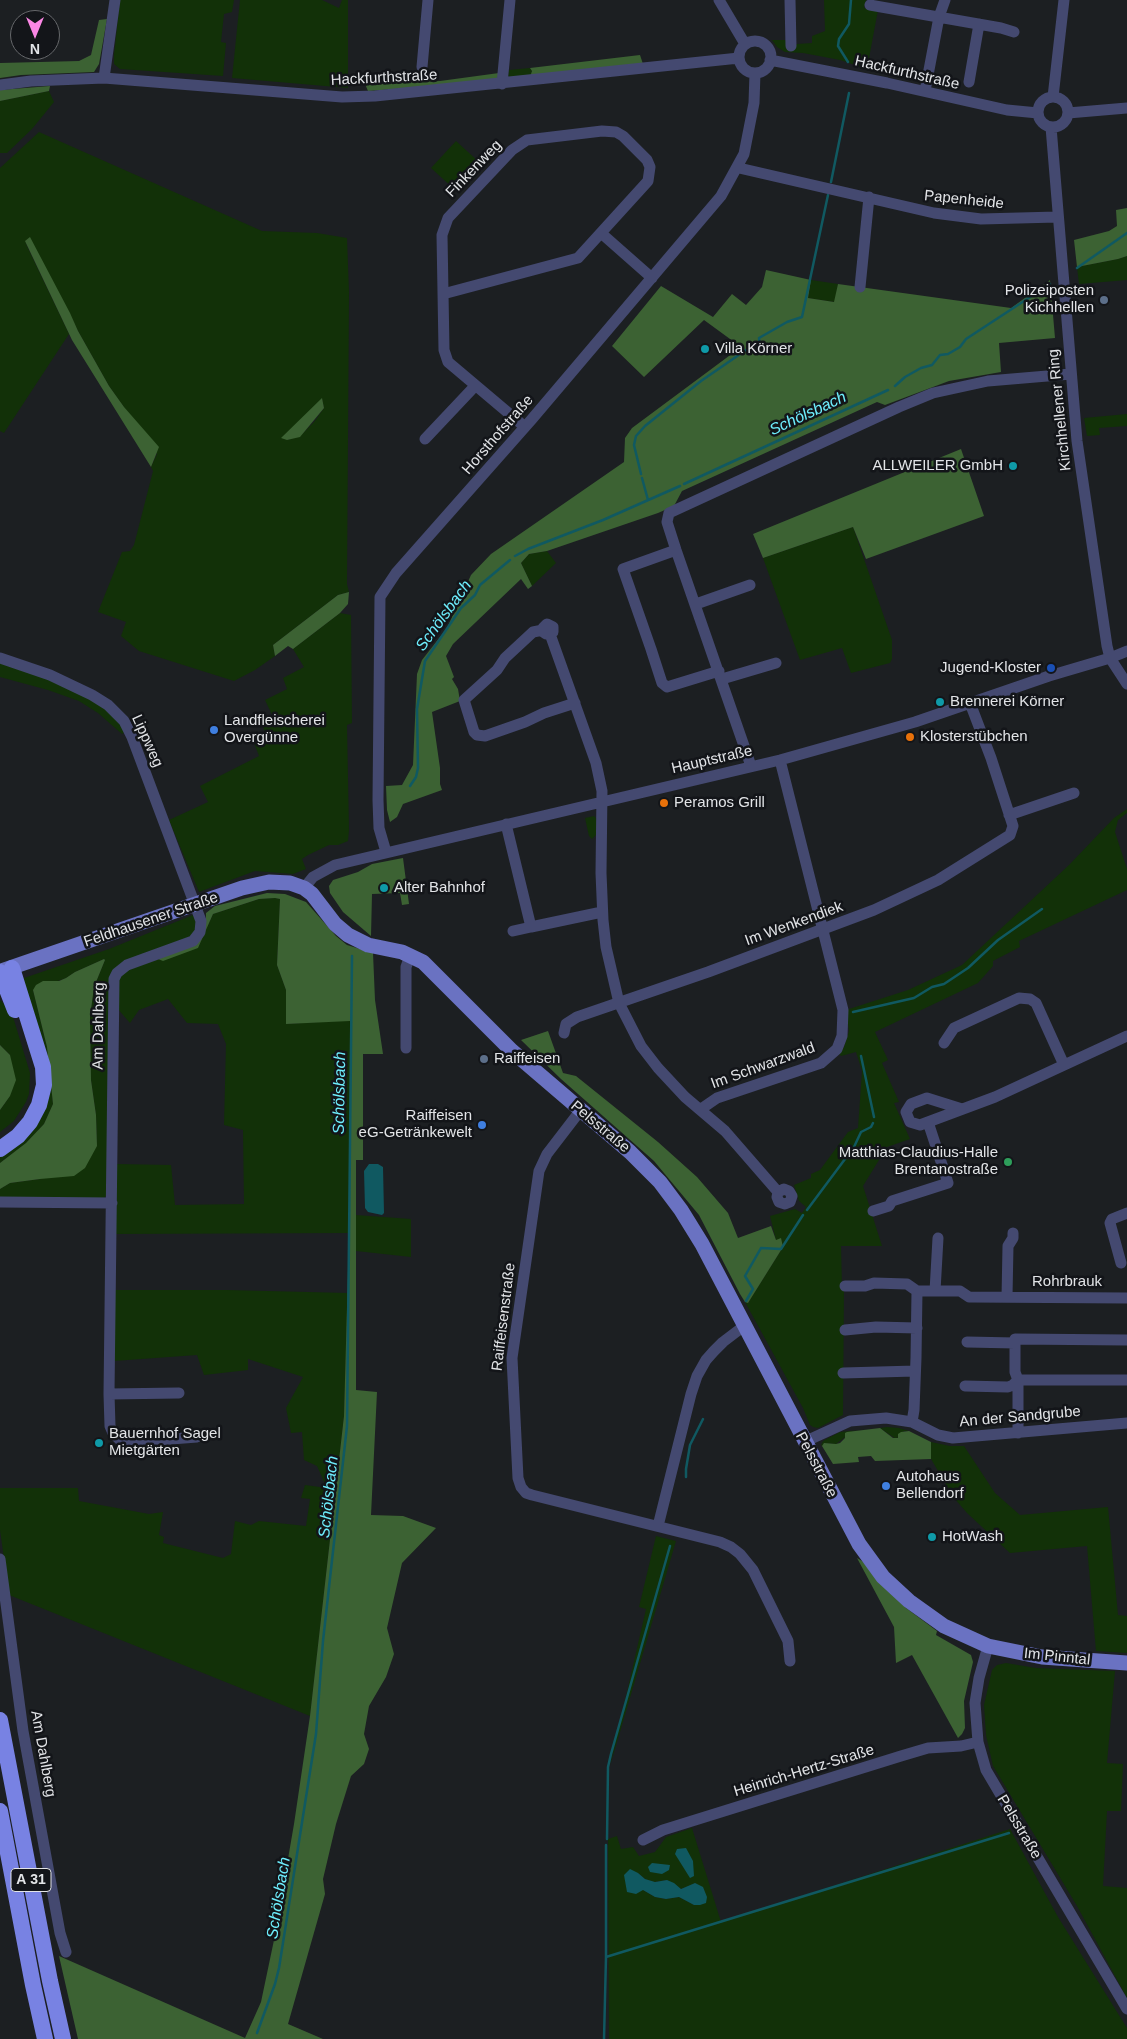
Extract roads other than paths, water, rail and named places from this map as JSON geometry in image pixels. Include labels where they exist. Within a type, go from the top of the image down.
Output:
[{"type":"highway","points":[[0,1136],[17,1124],[28,1109],[35,1080],[4,971]]},
{"type":"highway","points":[[0,1148],[18,1136],[30,1122],[39,1105],[44,1084],[43,1067],[4,971]]},
{"type":"highway","points":[[0,994],[14,1009]]},
{"type":"highway","name":"A 31","points":[[0,1720],[50,1981],[63,2039]]},
{"type":"highway","name":"A 31","points":[[0,1811],[45,2039]]},
{"type":"main road","name":"Feldhausener Straße","points":[[4,971],[242,888],[269,882],[290,883],[304,888]]},
{"type":"main road","name":"Pelsstraße","points":[[304,888],[312,894],[335,924],[348,935],[368,945],[402,952],[423,962],[512,1051],[630,1152],[666,1189],[702,1244],[859,1544],[884,1577],[909,1601],[936,1621],[960,1635],[988,1646]]},
{"type":"main road","name":"Im Pinntal","points":[[988,1646],[1042,1657],[1127,1663]]},
{"type":"street","points":[[104,78],[115,0]]},
{"type":"street","points":[[422,66],[428,0]]},
{"type":"street","points":[[502,84],[510,0]]},
{"type":"street","points":[[718,0],[746,44]]},
{"type":"street","points":[[790,0],[791,46]]},
{"type":"street","points":[[925,91],[939,17],[945,0]]},
{"type":"street","points":[[1053,97],[1064,0]]},
{"type":"street","points":[[870,4],[1014,32]]},
{"type":"street","points":[[969,82],[979,24]]},
{"type":"street","points":[[753,42],[764,45],[769,51],[770,60],[766,68],[755,73],[743,68],[739,58],[741,49],[746,44],[753,42]]},
{"type":"street","name":"Hackfurthstraße","points":[[0,85],[49,80],[104,78],[342,97],[375,96],[739,58]]},
{"type":"street","name":"Hackfurthstraße","points":[[770,60],[925,91],[1007,110],[1038,112]]},
{"type":"street","name":"Horsthofstraße","points":[[386,852],[379,828],[378,800],[380,597],[396,573],[525,427],[721,196],[744,154],[754,103],[755,73]]},
{"type":"street","points":[[1053,97],[1064,102],[1068,113],[1063,124],[1051,127],[1041,121],[1038,112],[1043,101],[1053,97]]},
{"type":"street","points":[[1068,113],[1127,108]]},
{"type":"street","name":"Kirchhellener Ring","points":[[1051,127],[1057,218],[1077,441],[1110,658],[1127,684]]},
{"type":"street","name":"Finkenweg","points":[[443,294],[575,260],[648,181],[650,166],[644,155],[616,132],[602,131],[527,140],[512,150],[448,218],[442,235],[443,294],[444,350],[448,362],[525,427]]},
{"type":"street","name":"Papenheide","points":[[738,168],[955,217],[1003,220],[1057,218]]},
{"type":"street","points":[[860,287],[869,197]]},
{"type":"street","points":[[601,233],[652,278]]},
{"type":"street","points":[[751,766],[676,550],[667,522],[667,515],[672,510],[898,407],[933,394],[988,381],[1071,374]]},
{"type":"street","points":[[425,439],[476,386]]},
{"type":"street","points":[[676,550],[623,569],[662,683],[667,687],[776,663]]},
{"type":"street","points":[[696,604],[750,585]]},
{"type":"street","points":[[575,703],[544,712],[525,722],[485,736],[477,735],[474,732],[464,700],[497,670],[505,658],[533,632],[547,632],[575,703],[596,763],[603,801],[602,912],[606,947],[620,1003],[641,1046],[658,1068],[685,1097],[726,1131],[778,1192]]},
{"type":"street","name":"Hauptstraße","points":[[304,888],[326,868],[386,852],[780,760],[904,725],[1127,651]]},
{"type":"street","name":"Lippweg","points":[[0,658],[43,672],[92,696],[108,705],[124,721],[132,737],[195,904]]},
{"type":"street","name":"Im Wenkendiek","points":[[564,1033],[566,1024],[577,1017],[866,914],[911,894],[1010,835],[1013,826],[970,704]]},
{"type":"street","name":"Im Schwarzwald","points":[[701,1109],[717,1098],[821,1063],[837,1049],[842,1036],[843,1010],[780,760]]},
{"type":"street","points":[[1009,815],[1074,793]]},
{"type":"street","points":[[506,824],[531,927]]},
{"type":"street","name":"Am Dahlberg","points":[[195,904],[201,927],[200,932],[193,941],[127,965],[117,973],[114,979],[109,1394],[110,1426],[113,1433],[120,1440],[145,1441],[197,1437]]},
{"type":"street","points":[[513,931],[602,912]]},
{"type":"street","points":[[406,1048],[406,967],[410,956]]},
{"type":"street","points":[[944,1043],[954,1028],[1019,998],[1030,999],[1036,1003],[1064,1065]]},
{"type":"street","points":[[962,1109],[927,1098],[921,1099],[908,1108],[907,1116],[910,1122],[920,1125],[995,1097],[1127,1036]]},
{"type":"street","name":"Raiffeisenstraße","points":[[580,1111],[547,1154],[539,1172],[512,1358],[518,1478],[522,1490],[529,1494],[720,1542],[740,1554],[752,1570],[788,1641],[790,1661]]},
{"type":"street","points":[[873,1211],[889,1206],[892,1201],[948,1183],[928,1122]]},
{"type":"street","points":[[0,1202],[112,1203]]},
{"type":"street","points":[[1120,1263],[1110,1223],[1112,1219],[1127,1213]]},
{"type":"street","points":[[1007,1297],[1008,1246],[1014,1233]]},
{"type":"street","points":[[935,1291],[938,1238]]},
{"type":"street","name":"Rohrbrauk","points":[[845,1286],[864,1286],[874,1283],[907,1284],[918,1291],[960,1291],[969,1297],[1127,1298]]},
{"type":"street","points":[[912,1422],[918,1291]]},
{"type":"street","points":[[658,1526],[697,1376],[706,1360],[714,1351],[744,1326]]},
{"type":"street","points":[[844,1330],[876,1327],[917,1328]]},
{"type":"street","points":[[1018,1433],[1018,1380],[1015,1372],[1015,1339],[1127,1340]]},
{"type":"street","points":[[967,1342],[1015,1343]]},
{"type":"street","points":[[843,1373],[915,1371]]},
{"type":"street","points":[[965,1386],[1008,1387],[1018,1380],[1127,1380]]},
{"type":"street","points":[[109,1394],[179,1393]]},
{"type":"street","name":"An der Sandgrube","points":[[804,1442],[850,1421],[886,1418],[912,1422],[938,1435],[953,1438],[1127,1422]]},
{"type":"street","name":"Am Dahlberg","points":[[0,1560],[23,1731],[60,1933],[66,1952]]},
{"type":"street","name":"Pelsstraße","points":[[988,1646],[979,1678],[975,1703],[978,1742],[986,1770],[1127,2009]]},
{"type":"street","name":"Heinrich-Hertz-Straße","points":[[643,1840],[663,1830],[928,1748],[961,1746],[978,1742]]},
{"type":"water","points":[[369,1164],[378,1164],[383,1167],[384,1213],[382,1215],[368,1212],[365,1208],[364,1171]]},
{"type":"water","points":[[686,1848],[693,1861],[694,1876],[690,1878],[675,1854],[677,1849]]},
{"type":"water","points":[[652,1863],[670,1865],[669,1870],[662,1874],[650,1872],[648,1867]]},
{"type":"water","points":[[630,1869],[645,1879],[655,1882],[667,1880],[681,1889],[695,1883],[703,1887],[707,1897],[706,1903],[694,1905],[679,1897],[666,1899],[655,1897],[643,1890],[636,1894],[627,1892],[624,1875]]},
{"type":"waterway","points":[[848,62],[838,46],[839,39],[849,24],[851,0]]},
{"type":"waterway","points":[[831,182],[849,93]]},
{"type":"waterway","points":[[641,474],[634,445],[636,436],[645,426],[701,381],[746,350],[760,348],[759,338],[787,322],[802,317],[828,195]]},
{"type":"waterway","name":"Schölsbach","points":[[1077,268],[1127,233]]},
{"type":"waterway","name":"Schölsbach","points":[[895,386],[905,377],[921,368],[932,365],[940,355],[948,354],[960,347],[966,339],[1050,284]]},
{"type":"waterway","name":"Schölsbach","points":[[684,484],[888,390]]},
{"type":"waterway","points":[[642,478],[648,500]]},
{"type":"waterway","name":"Schölsbach","points":[[515,556],[680,486]]},
{"type":"waterway","name":"Schölsbach","points":[[410,786],[416,777],[418,768],[417,709],[425,661],[461,608],[475,595],[480,585],[510,560]]},
{"type":"waterway","points":[[853,1012],[914,998],[932,987],[944,984],[968,968],[998,940],[1042,909]]},
{"type":"waterway","name":"Schölsbach","points":[[257,2033],[279,1968],[316,1734],[323,1641],[347,1426],[352,956]]},
{"type":"waterway","points":[[861,1056],[874,1117]]},
{"type":"waterway","points":[[807,1210],[854,1147],[861,1132],[871,1127],[873,1123]]},
{"type":"waterway","points":[[746,1301],[753,1289],[745,1276],[761,1248],[781,1249],[803,1215]]},
{"type":"waterway","points":[[686,1477],[690,1445],[703,1419]]},
{"type":"waterway","points":[[607,1839],[608,1767],[670,1546]]},
{"type":"waterway","points":[[606,1957],[1009,1833]]},
{"type":"waterway","points":[[604,2039],[606,1845]]},
{"type":"place","name":"Polizeiposten Kichhellen","points":[[1104,300]]},
{"type":"place","name":"Villa Körner","points":[[705,349]]},
{"type":"place","name":"ALLWEILER GmbH","points":[[1013,466]]},
{"type":"place","name":"Jugend-Kloster","points":[[1051,668]]},
{"type":"place","name":"Brennerei Körner","points":[[940,702]]},
{"type":"place","name":"Landfleischerei Overgünne","points":[[214,730]]},
{"type":"place","name":"Klosterstübchen","points":[[910,737]]},
{"type":"place","name":"Peramos Grill","points":[[664,803]]},
{"type":"place","name":"Alter Bahnhof","points":[[384,888]]},
{"type":"place","name":"Raiffeisen","points":[[484,1059]]},
{"type":"place","name":"Raiffeisen eG-Getränkewelt","points":[[482,1125]]},
{"type":"place","name":"Matthias-Claudius-Halle Brentanostraße","points":[[1008,1162]]},
{"type":"place","name":"Bauernhof Sagel Mietgärten","points":[[99,1443]]},
{"type":"place","name":"Autohaus Bellendorf","points":[[886,1486]]},
{"type":"place","name":"HotWash","points":[[932,1537]]}]
